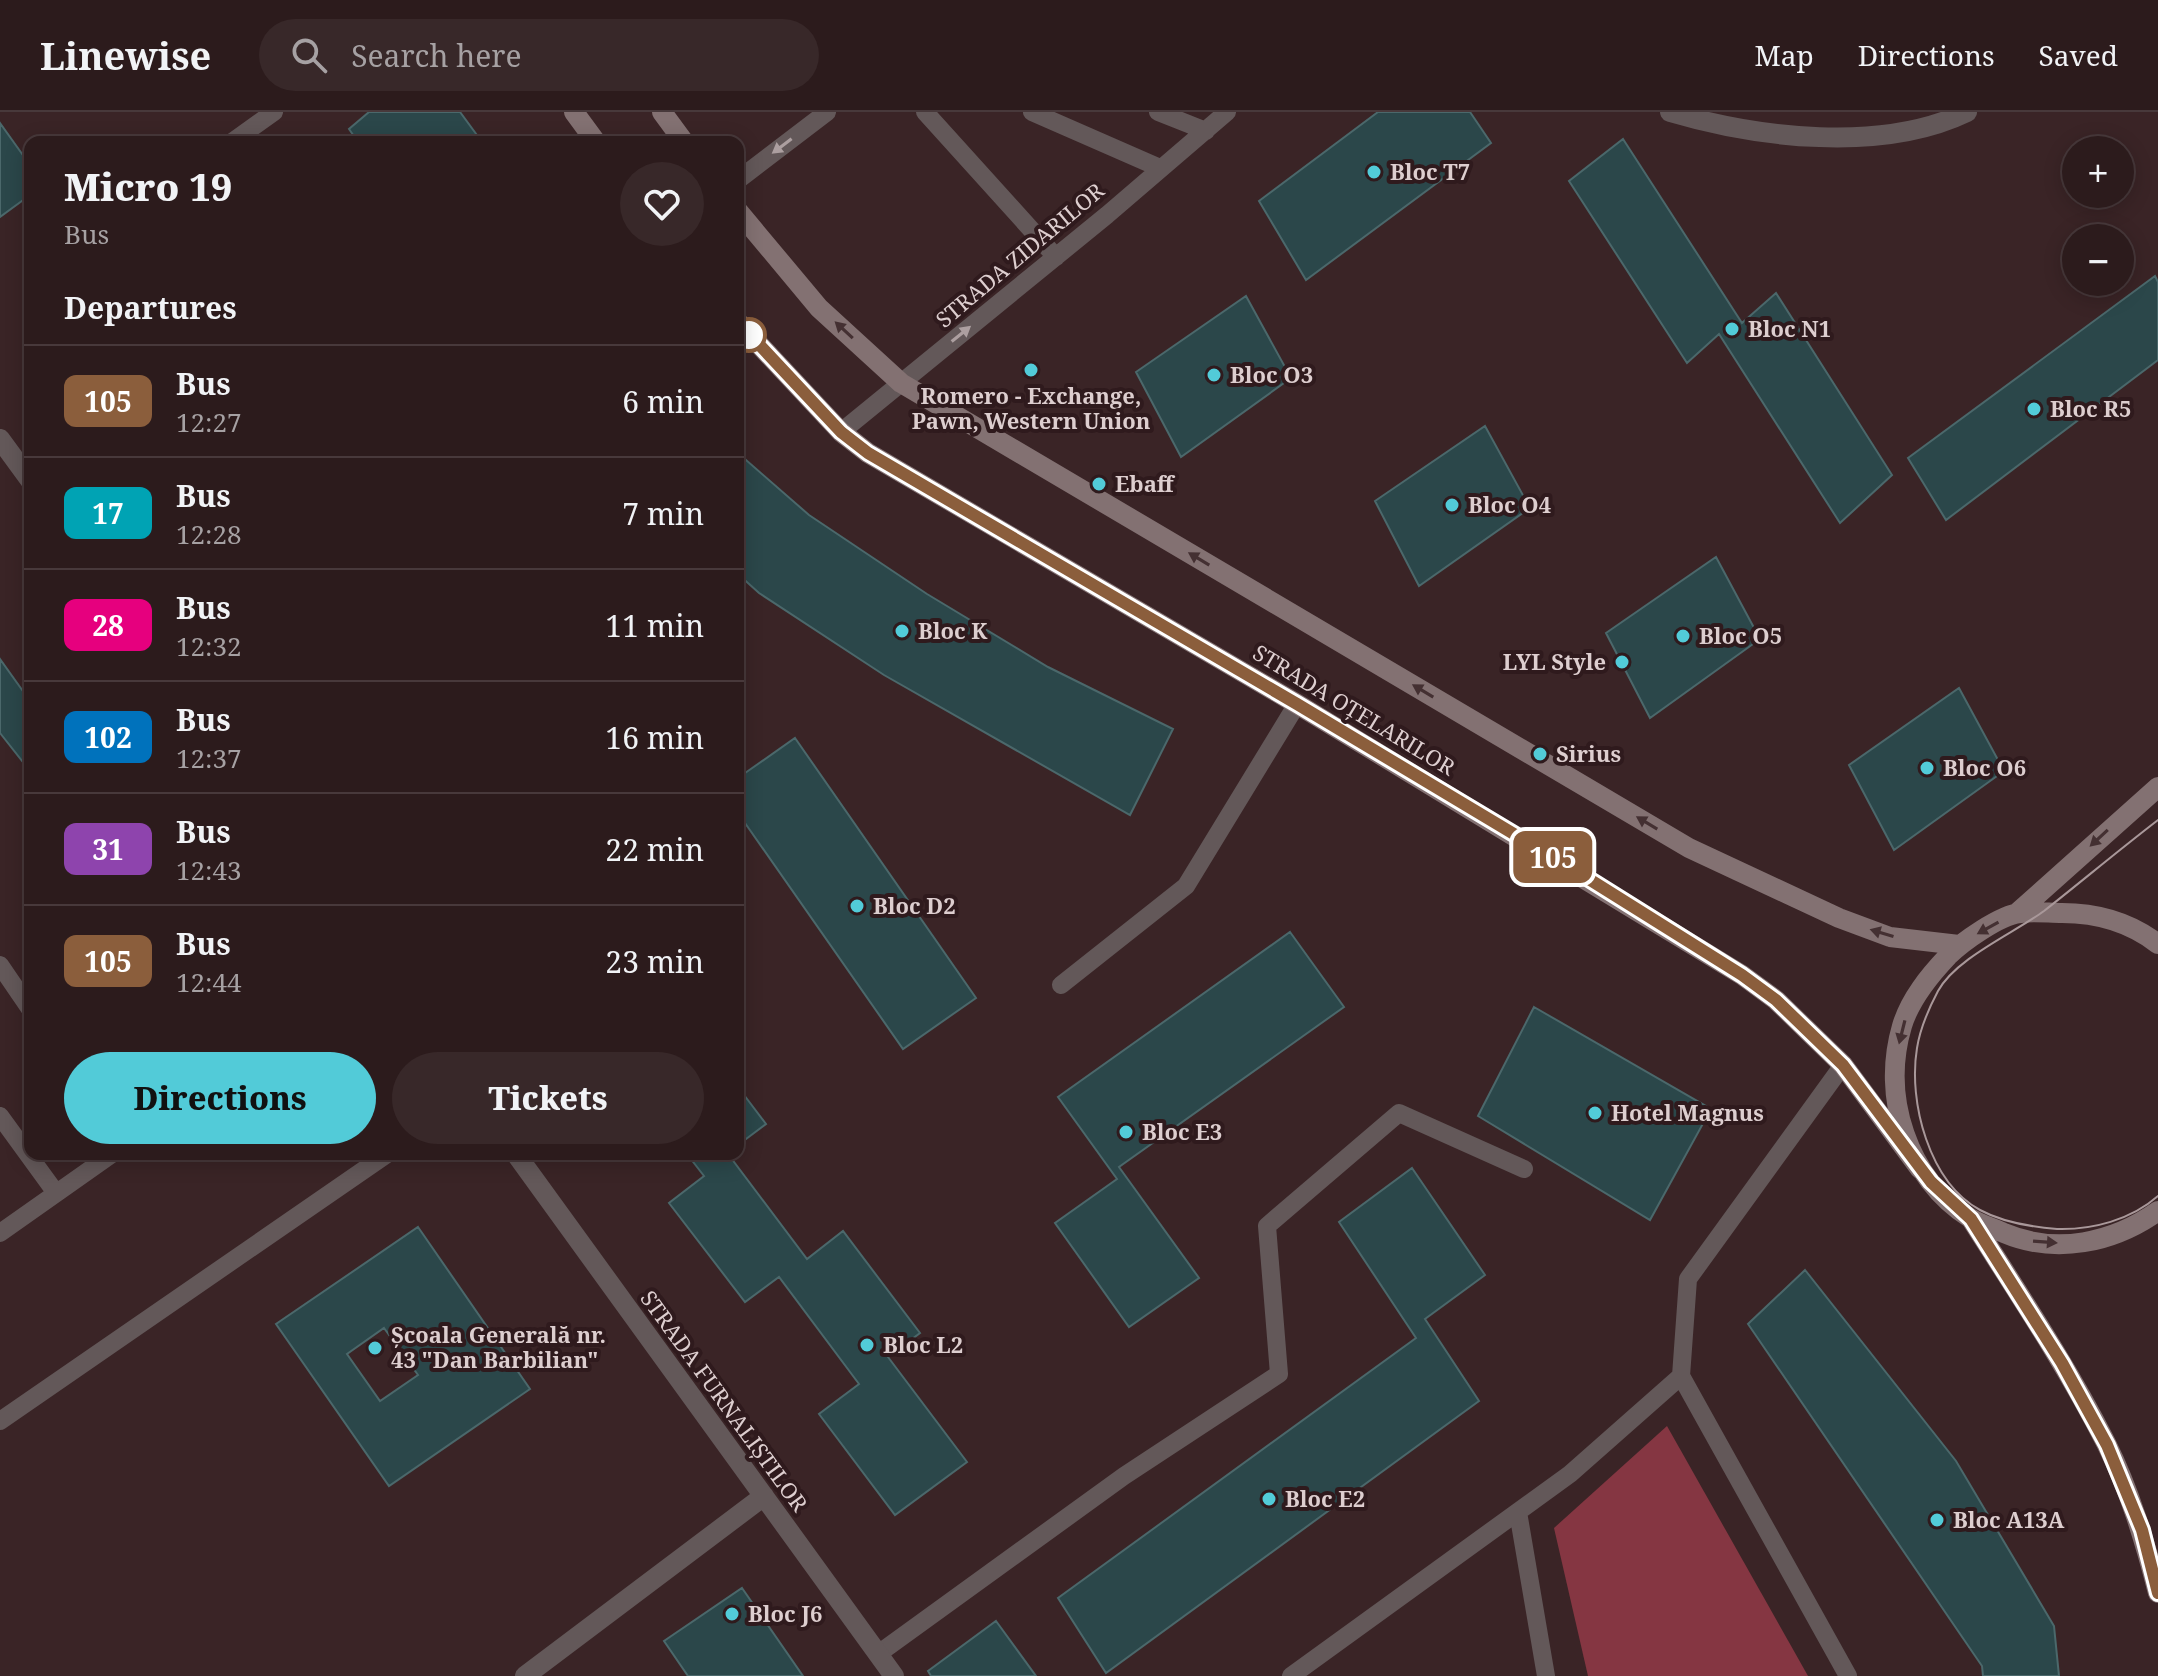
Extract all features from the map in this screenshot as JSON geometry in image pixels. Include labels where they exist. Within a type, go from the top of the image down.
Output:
[{"type":"main road","points":[[574,112],[592,136]]},
{"type":"main road","points":[[662,112],[680,136]]},
{"type":"main road","points":[[744,218],[819,308],[901,383],[1689,848],[1839,918],[1890,937],[1959,945]]},
{"type":"main road","name":"STRADA OȚELARILOR","points":[[744,328],[841,432],[868,453],[1297,704],[1742,975],[1776,1000],[1843,1065],[1920,1169]]},
{"type":"main road","points":[[2158,787],[2017,913],[1959,945],[1924,981],[1902,1025],[1893,1074],[1899,1123],[1920,1169],[1943,1196],[1971,1219],[2023,1241],[2079,1244],[2133,1229],[2158,1211]]},
{"type":"main road","points":[[2017,913],[2085,913],[2140,930],[2158,944]]},
{"type":"main road","points":[[1971,1219],[2062,1363],[2107,1445],[2142,1530],[2158,1593]]},
{"type":"street","points":[[1670,112],[1709,124],[1869,139],[1949,121],[1967,112]]},
{"type":"street","points":[[0,439],[24,472]]},
{"type":"street","name":"STRADA FURNALIȘTILOR","points":[[520,1160],[894,1676]]},
{"type":"street","points":[[525,1676],[764,1496]]},
{"type":"lane","points":[[240,136],[274,112]]},
{"type":"lane","points":[[744,175],[827,112]]},
{"type":"lane","points":[[925,112],[1056,257]]},
{"type":"lane","points":[[1032,112],[1160,168]]},
{"type":"lane","points":[[1158,112],[1206,131]]},
{"type":"lane","name":"STRADA ZIDARILOR","points":[[841,432],[1056,257],[1227,112]]},
{"type":"lane","points":[[1061,985],[1186,886],[1297,704]]},
{"type":"lane","points":[[0,965],[24,1000]]},
{"type":"lane","points":[[1843,1065],[1688,1279],[1681,1376],[1848,1676]]},
{"type":"lane","points":[[878,1654],[1124,1476],[1279,1374],[1267,1226],[1399,1113],[1524,1169]]},
{"type":"lane","points":[[0,1116],[24,1149]]},
{"type":"lane","points":[[32,1160],[56,1193]]},
{"type":"lane","points":[[0,1233],[103,1160]]},
{"type":"lane","points":[[0,1421],[376,1160]]},
{"type":"lane","points":[[1302,1673],[1570,1474],[1681,1376]]},
{"type":"lane","points":[[1518,1512],[1546,1676]]},
{"type":"shaded area","points":[[1667,1426],[1808,1676],[1588,1676],[1554,1528]]},
{"type":"building","points":[[369,112],[460,112],[478,136],[354,136],[349,129]]},
{"type":"building","name":"Bloc T7","points":[[1378,112],[1470,112],[1491,143],[1306,280],[1259,201]]},
{"type":"building","points":[[0,123],[24,157],[24,199],[0,217]]},
{"type":"building","name":"Bloc N1","points":[[1623,139],[1742,323],[1776,293],[1892,475],[1840,523],[1719,334],[1687,363],[1569,181]]},
{"type":"building","name":"Bloc R5","points":[[2155,276],[2158,282],[2158,360],[1946,520],[1908,458],[2128,296],[2134,296],[2134,291]]},
{"type":"building","name":"Bloc O3","points":[[1246,296],[1291,378],[1181,457],[1136,372]]},
{"type":"building","name":"Bloc O4","points":[[1485,426],[1530,508],[1419,586],[1375,501]]},
{"type":"building","name":"Bloc K","points":[[744,458],[809,515],[927,594],[1048,667],[1173,729],[1130,815],[884,675],[759,593],[744,579]]},
{"type":"building","name":"Bloc O5","points":[[1716,557],[1760,639],[1650,718],[1606,633]]},
{"type":"building","points":[[0,659],[24,693],[24,763],[0,733]]},
{"type":"building","name":"Bloc O6","points":[[1959,688],[2004,771],[1894,850],[1849,765]]},
{"type":"building","name":"Bloc D2","points":[[795,738],[976,998],[903,1049],[744,822],[744,774]]},
{"type":"building","name":"Bloc E3","points":[[1290,932],[1344,1007],[1119,1167],[1199,1278],[1129,1327],[1055,1223],[1117,1179],[1058,1097]]},
{"type":"building","name":"Hotel Magnus","points":[[1534,1007],[1711,1109],[1650,1220],[1478,1116]]},
{"type":"building","points":[[744,1095],[766,1124],[744,1140]]},
{"type":"building","name":"Bloc L2","points":[[692,1160],[733,1160],[807,1259],[843,1231],[920,1333],[888,1357],[967,1462],[895,1515],[819,1414],[859,1384],[779,1277],[745,1302],[669,1203],[704,1176]]},
{"type":"building","name":"Bloc E2","points":[[1412,1168],[1485,1275],[1425,1319],[1479,1401],[1106,1673],[1058,1598],[1416,1338],[1339,1222]]},
{"type":"building","points":[[418,1227],[530,1389],[389,1486],[276,1324]],"holes":[[[384,1328],[418,1375],[380,1401],[347,1354]]]},
{"type":"building","name":"Bloc A13A","points":[[1805,1270],[1956,1461],[2054,1626],[2059,1676],[1983,1676],[1982,1666],[1748,1324]]},
{"type":"building","name":"Bloc J6","points":[[742,1588],[803,1676],[688,1676],[664,1641]]},
{"type":"building","points":[[996,1621],[1036,1676],[931,1676],[928,1671]]},
{"type":"tram line","points":[[2158,820],[2044,911],[1972,957],[1946,979],[1923,1026],[1915,1069],[1920,1116],[1935,1161],[1962,1197],[1980,1210],[2017,1223],[2070,1229],[2110,1222],[2136,1211],[2158,1196]]},
{"type":"bus line","name":"105","points":[[744,330],[841,432],[868,453],[1584,876],[1742,975],[1776,1000],[1843,1065],[1920,1169],[1943,1196],[1971,1219],[2062,1363],[2107,1445],[2142,1530],[2158,1593]]},
{"type":"place","name":"Bloc T7","points":[[1374,172]]},
{"type":"place","name":"Bloc N1","points":[[1732,329]]},
{"type":"place","name":"Romero - Exchange, Pawn, Western Union","points":[[1031,370]]},
{"type":"place","name":"Bloc O3","points":[[1214,375]]},
{"type":"place","name":"Bloc R5","points":[[2034,409]]},
{"type":"place","name":"Ebaff","points":[[1099,484]]},
{"type":"place","name":"Bloc O4","points":[[1452,505]]},
{"type":"place","name":"Bloc K","points":[[902,631]]},
{"type":"place","name":"Bloc O5","points":[[1683,636]]},
{"type":"place","name":"LYL Style","points":[[1622,662]]},
{"type":"place","name":"Sirius","points":[[1540,754]]},
{"type":"place","name":"Bloc O6","points":[[1927,768]]},
{"type":"place","name":"Bloc D2","points":[[857,906]]},
{"type":"place","name":"Hotel Magnus","points":[[1595,1113]]},
{"type":"place","name":"Bloc E3","points":[[1126,1132]]},
{"type":"place","name":"Bloc L2","points":[[867,1345]]},
{"type":"place","name":"Școala Generală nr. 43 \"Dan Barbilian\"","points":[[375,1348]]},
{"type":"place","name":"Bloc E2","points":[[1269,1499]]},
{"type":"place","name":"Bloc A13A","points":[[1937,1520]]},
{"type":"place","name":"Bloc J6","points":[[732,1614]]}]
